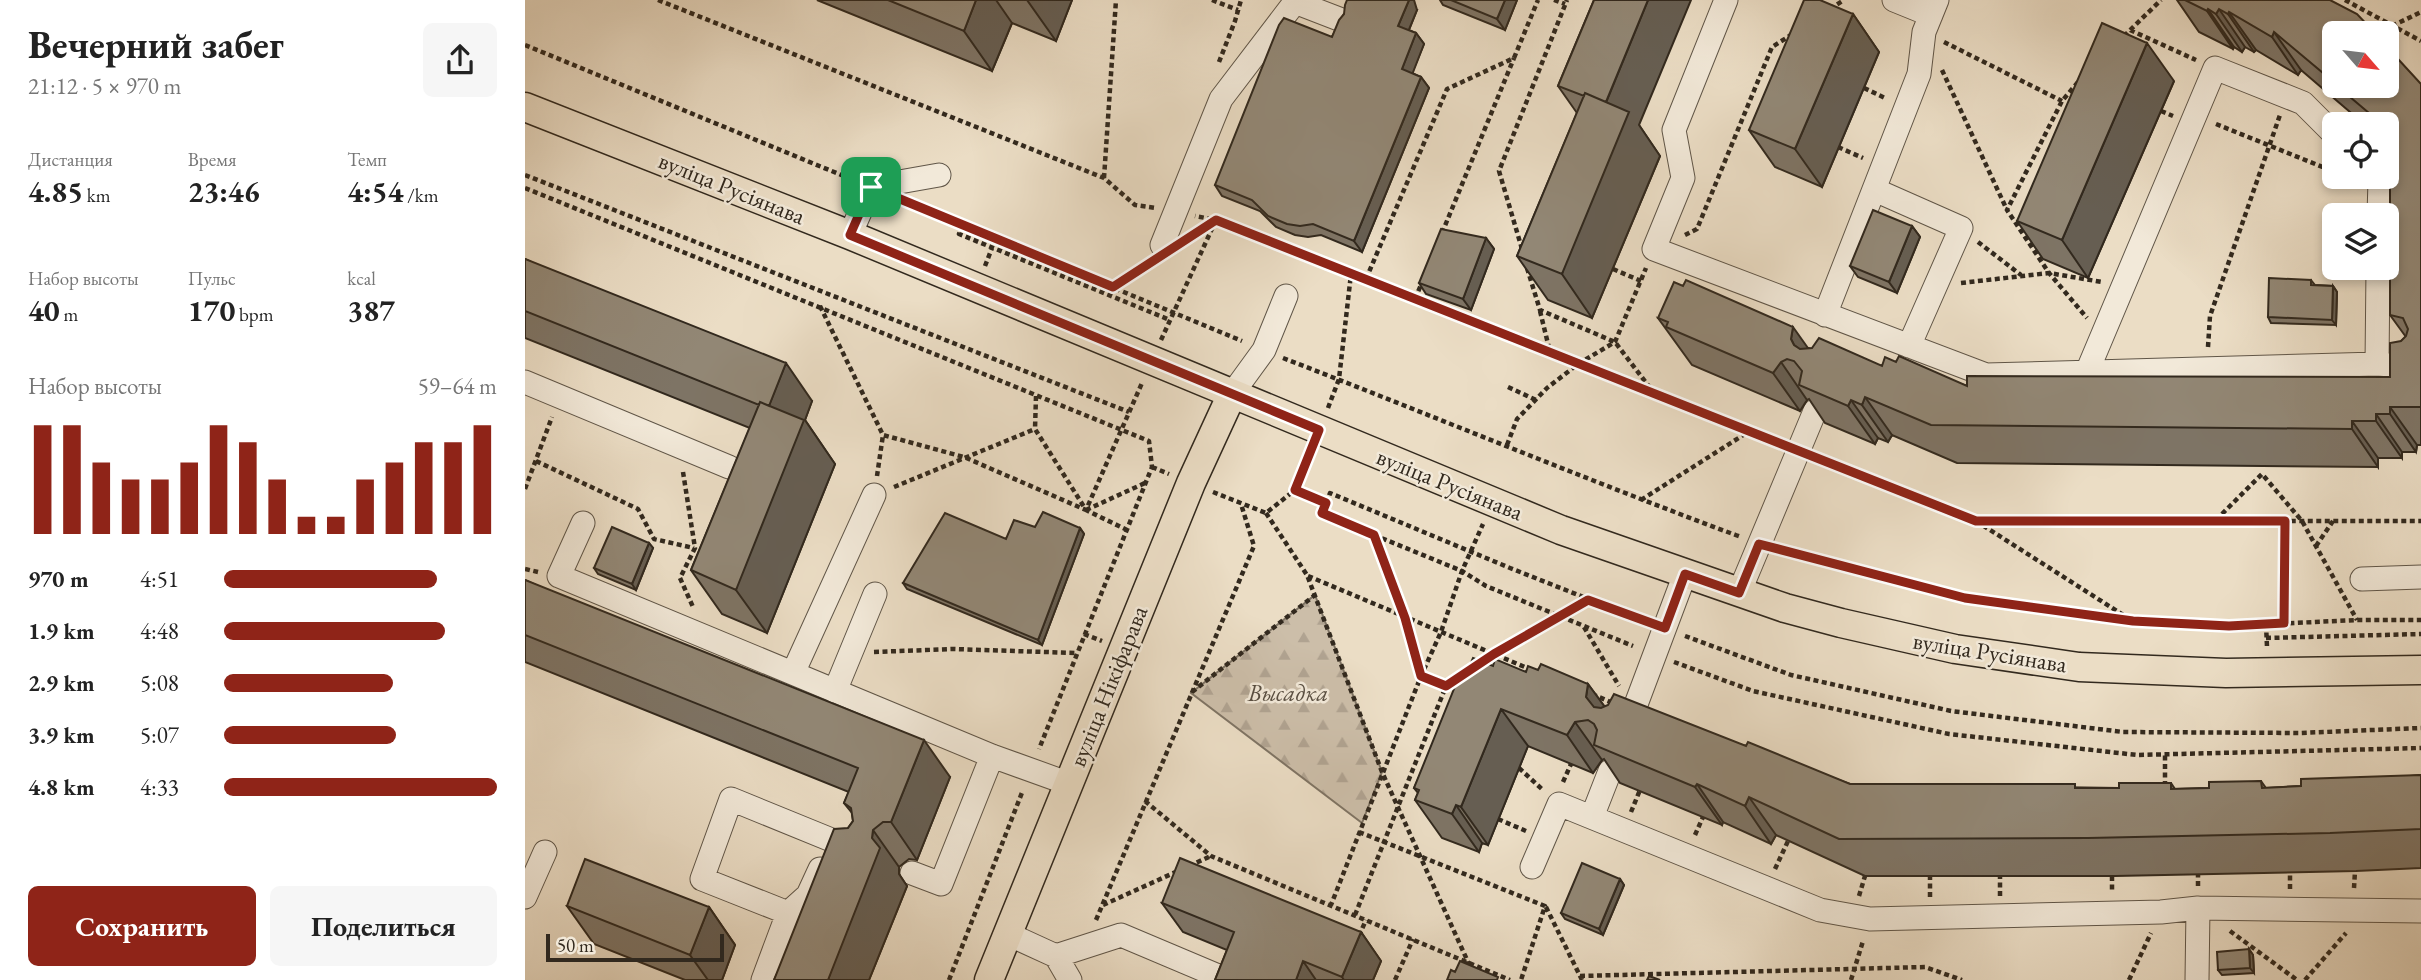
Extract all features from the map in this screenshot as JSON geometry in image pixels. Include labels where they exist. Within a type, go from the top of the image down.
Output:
[{"type":"main road","name":"вуліца Русіянава","points":[[525,107],[850,235],[1561,530],[1739,593],[1841,624],[2015,659],[2079,667],[2226,673],[2421,670]]},
{"type":"main road","name":"вуліца Нікіфарава","points":[[989,980],[1191,483],[1232,394]]},
{"type":"lane","points":[[1726,0],[1674,130],[1683,178],[1654,249],[1986,375],[2377,364],[2421,367]]},
{"type":"lane","points":[[1825,315],[1919,74],[1930,16],[1894,0]]},
{"type":"lane","points":[[1165,249],[1175,212],[1221,99],[1295,2],[1339,19]]},
{"type":"lane","points":[[2087,372],[2215,68],[2303,103],[2322,122]]},
{"type":"lane","points":[[850,235],[871,187],[939,175]]},
{"type":"lane","points":[[1875,190],[1961,228],[1909,346]]},
{"type":"lane","points":[[2377,364],[2378,280]]},
{"type":"lane","points":[[1232,394],[1264,350],[1286,296]]},
{"type":"lane","points":[[1841,349],[1851,325]]},
{"type":"lane","points":[[525,382],[729,467]]},
{"type":"lane","points":[[1739,593],[1815,411]]},
{"type":"lane","points":[[793,673],[874,495]]},
{"type":"lane","points":[[583,523],[559,576],[992,756],[1067,783]]},
{"type":"lane","points":[[1630,722],[1685,574]]},
{"type":"lane","points":[[2362,579],[2421,577]]},
{"type":"lane","points":[[835,691],[875,594]]},
{"type":"lane","points":[[912,873],[941,884],[992,756]]},
{"type":"lane","points":[[1592,817],[1610,771]]},
{"type":"lane","points":[[788,913],[702,879],[731,799],[866,854]]},
{"type":"lane","points":[[1532,867],[1559,804],[1820,910],[1870,919],[2161,912],[2198,908],[2421,911]]},
{"type":"lane","points":[[764,980],[788,913],[808,895],[833,841]]},
{"type":"lane","points":[[525,897],[545,852]]},
{"type":"lane","points":[[2197,980],[2198,908]]},
{"type":"lane","points":[[1007,934],[1056,956],[1070,980]]},
{"type":"lane","points":[[1056,956],[1121,935],[1223,978],[1222,980]]},
{"type":"path","points":[[658,0],[1104,178],[1135,205],[1216,220],[1976,521],[2133,621]]},
{"type":"path","points":[[1104,178],[1116,0]]},
{"type":"path","points":[[1212,0],[1238,10]]},
{"type":"path","points":[[1441,236],[1538,0]]},
{"type":"path","points":[[1551,352],[1499,171],[1566,2],[1554,0]]},
{"type":"path","points":[[1824,13],[1844,0]]},
{"type":"path","points":[[2121,39],[2161,0]]},
{"type":"path","points":[[2345,0],[2383,21]]},
{"type":"path","points":[[2399,23],[2421,12]]},
{"type":"path","points":[[1930,16],[2062,101]]},
{"type":"path","points":[[2130,30],[2215,68]]},
{"type":"path","points":[[2399,30],[2421,41]]},
{"type":"path","points":[[1507,445],[1517,419],[1535,400],[1578,363],[1615,342],[1654,249],[1697,229],[1773,47],[1793,34]]},
{"type":"path","points":[[525,45],[1264,350],[1759,544],[1965,598],[2133,621],[2229,626],[2421,620]]},
{"type":"path","points":[[1366,279],[1447,89],[1514,58]]},
{"type":"path","points":[[1940,67],[2007,210],[2049,273],[2103,336]]},
{"type":"path","points":[[2007,210],[2062,101],[2085,76]]},
{"type":"path","points":[[2206,369],[2210,316],[2286,96]]},
{"type":"path","points":[[2195,115],[2322,167]]},
{"type":"path","points":[[525,175],[1129,412]]},
{"type":"path","points":[[525,188],[1149,441],[1152,467],[1076,653],[949,980]]},
{"type":"path","points":[[1113,287],[1165,249],[1216,220]]},
{"type":"path","points":[[1086,510],[1216,220]]},
{"type":"path","points":[[963,225],[959,234],[1170,320]]},
{"type":"path","points":[[1961,228],[2021,276]]},
{"type":"path","points":[[1613,269],[1641,281]]},
{"type":"path","points":[[1935,285],[2049,273],[2123,286]]},
{"type":"path","points":[[1266,513],[1295,490],[1339,379],[1351,274]]},
{"type":"path","points":[[1415,299],[1426,274]]},
{"type":"path","points":[[820,306],[883,435],[874,495]]},
{"type":"path","points":[[1540,310],[1615,342],[1655,394]]},
{"type":"path","points":[[1508,387],[1535,400]]},
{"type":"path","points":[[1036,396],[1035,429],[1086,510]]},
{"type":"path","points":[[525,489],[560,397]]},
{"type":"path","points":[[874,495],[1035,429]]},
{"type":"path","points":[[1641,500],[1749,431]]},
{"type":"path","points":[[883,435],[964,457],[1127,530]]},
{"type":"path","points":[[680,447],[695,548],[680,578],[707,637]]},
{"type":"path","points":[[536,461],[638,509],[654,539],[695,548]]},
{"type":"path","points":[[2259,468],[2302,521],[2357,620]]},
{"type":"path","points":[[2215,521],[2262,474]]},
{"type":"path","points":[[1086,510],[1146,482]]},
{"type":"path","points":[[1295,490],[1326,503]]},
{"type":"path","points":[[2421,729],[2300,733],[2123,732],[1951,711],[1791,675],[1588,600],[1330,493],[1322,513],[1462,570],[1486,586],[1655,656],[1753,691],[1949,734],[2137,755],[2421,748]]},
{"type":"path","points":[[1331,905],[1382,772],[1441,632],[1462,570],[1492,502]]},
{"type":"path","points":[[1087,944],[1254,546],[1241,504],[1266,513],[1307,575],[1382,772],[1468,962],[1464,971]]},
{"type":"path","points":[[1976,521],[2421,521]]},
{"type":"path","points":[[2284,623],[2285,521]]},
{"type":"path","points":[[2316,546],[2333,521]]},
{"type":"path","points":[[1374,535],[1405,618],[1421,676]]},
{"type":"path","points":[[1307,575],[1545,675]]},
{"type":"path","points":[[1191,693],[1315,595]]},
{"type":"path","points":[[1355,915],[1446,686],[1494,654],[1588,600]]},
{"type":"path","points":[[2266,624],[2266,638],[2421,634]]},
{"type":"path","points":[[1584,626],[1630,722]]},
{"type":"path","points":[[850,653],[953,649],[1076,653]]},
{"type":"path","points":[[1421,676],[1446,686]]},
{"type":"path","points":[[1583,690],[1630,722]]},
{"type":"path","points":[[2165,754],[2165,793]]},
{"type":"path","points":[[1519,768],[1559,804]]},
{"type":"path","points":[[1145,801],[1211,856],[1510,980]]},
{"type":"path","points":[[1359,832],[1545,906],[1581,978],[1925,967],[1962,980]]},
{"type":"path","points":[[1767,888],[1788,841]]},
{"type":"path","points":[[1102,905],[1211,856]]},
{"type":"path","points":[[1521,980],[1545,906]]},
{"type":"path","points":[[2198,908],[2297,980]]},
{"type":"path","points":[[2305,980],[2366,911]]},
{"type":"path","points":[[2129,980],[2161,912]]},
{"type":"path","points":[[1851,980],[1870,919]]},
{"type":"path","points":[[1358,940],[1366,920]]},
{"type":"path","points":[[1395,980],[1413,939]]},
{"type":"green space","name":"Высадка","points":[[1315,595],[1382,772],[1362,823],[1191,693]]},
{"type":"building","points":[[888,0],[976,0],[964,31]]},
{"type":"building","points":[[1347,0],[1409,0],[1398,26],[1416,33],[1402,69],[1421,77],[1354,241],[1313,224],[1287,224],[1268,216],[1252,200],[1215,185],[1279,25],[1284,18],[1332,37],[1344,14]]},
{"type":"building","points":[[1451,0],[1505,0],[1497,19]]},
{"type":"building","points":[[1594,0],[1648,0],[1606,102],[1558,86]]},
{"type":"building","points":[[1804,0],[1820,0],[1853,14],[1795,149],[1749,130]]},
{"type":"building","points":[[2185,0],[2330,0],[2357,14],[2364,21],[2322,21],[2322,72],[2274,32],[2272,37],[2229,12],[2228,14],[2219,9],[2216,14],[2208,9],[2207,11]]},
{"type":"building","points":[[2102,23],[2147,43],[2062,240],[2017,221]]},
{"type":"building","points":[[2399,60],[2421,84],[2421,407],[2390,407],[2390,414],[2376,414],[2376,421],[2352,421],[2352,429],[1931,425],[1865,397],[1862,405],[1851,400],[1848,406],[1799,385],[1802,371],[1794,361],[1787,359],[1781,362],[1773,373],[1666,327],[1668,322],[1658,318],[1674,282],[1683,286],[1686,280],[1793,327],[1791,339],[1800,349],[1812,348],[1819,338],[1882,366],[1885,357],[1896,362],[1899,356],[1967,386],[1967,376],[2390,377],[2390,343],[2401,341],[2408,329],[2403,318],[2390,315],[2390,280],[2399,280],[2399,203],[2390,203],[2390,189],[2399,189],[2399,112],[2368,112],[2351,98],[2399,98]]},
{"type":"building","points":[[1585,93],[1629,112],[1562,274],[1517,256]]},
{"type":"building","points":[[1873,210],[1912,226],[1889,282],[1850,266]]},
{"type":"building","points":[[1441,229],[1486,238],[1463,299],[1419,283]]},
{"type":"building","points":[[525,259],[786,363],[769,406],[760,402],[759,405],[525,311]]},
{"type":"building","points":[[2269,278],[2311,280],[2311,285],[2333,286],[2332,320],[2268,317]]},
{"type":"building","points":[[760,402],[804,420],[736,590],[691,570]]},
{"type":"building","points":[[1043,512],[1080,528],[1038,640],[903,583],[945,513],[1006,539],[1014,520],[1035,527]]},
{"type":"building","points":[[612,527],[649,543],[632,584],[594,568]]},
{"type":"building","points":[[525,580],[924,740],[891,822],[883,822],[873,830],[872,838],[880,848],[828,980],[774,980],[834,829],[848,828],[853,821],[851,808],[844,803],[858,768],[525,635]]},
{"type":"building","points":[[1473,658],[1493,666],[1495,659],[1526,672],[1528,666],[1538,670],[1541,664],[1588,684],[1586,697],[1594,707],[1608,705],[1614,694],[1746,746],[1748,742],[1850,784],[2075,784],[2075,788],[2119,788],[2119,783],[2171,783],[2171,789],[2209,788],[2209,782],[2261,781],[2262,788],[2301,786],[2301,779],[2421,775],[2421,829],[2088,838],[1839,839],[1749,797],[1745,806],[1697,784],[1695,787],[1594,745],[1597,730],[1588,720],[1575,722],[1567,735],[1501,709],[1461,807],[1456,805],[1452,814],[1415,800],[1419,790],[1414,788],[1460,674],[1465,676]]},
{"type":"building","points":[[1180,858],[1361,932],[1342,977],[1303,961],[1296,980],[1215,980],[1234,932],[1162,903]]},
{"type":"building","points":[[585,859],[709,907],[690,955],[567,906]]},
{"type":"building","points":[[1582,863],[1620,879],[1599,929],[1561,913]]},
{"type":"building","points":[[2249,949],[2250,968],[2218,970],[2217,952]]},
{"type":"building","points":[[1460,961],[1498,977],[1497,980],[1447,980],[1451,970],[1455,972]]},
{"type":"route","points":[[871,187],[1113,287],[1216,220],[1976,521],[2285,521],[2284,623],[2229,626],[2133,621],[1965,598],[1759,544],[1739,593],[1685,574],[1665,628],[1588,600],[1494,654],[1446,686],[1421,676],[1405,618],[1374,535],[1322,513],[1326,503],[1295,490],[1319,430],[850,235],[871,187]]}]
